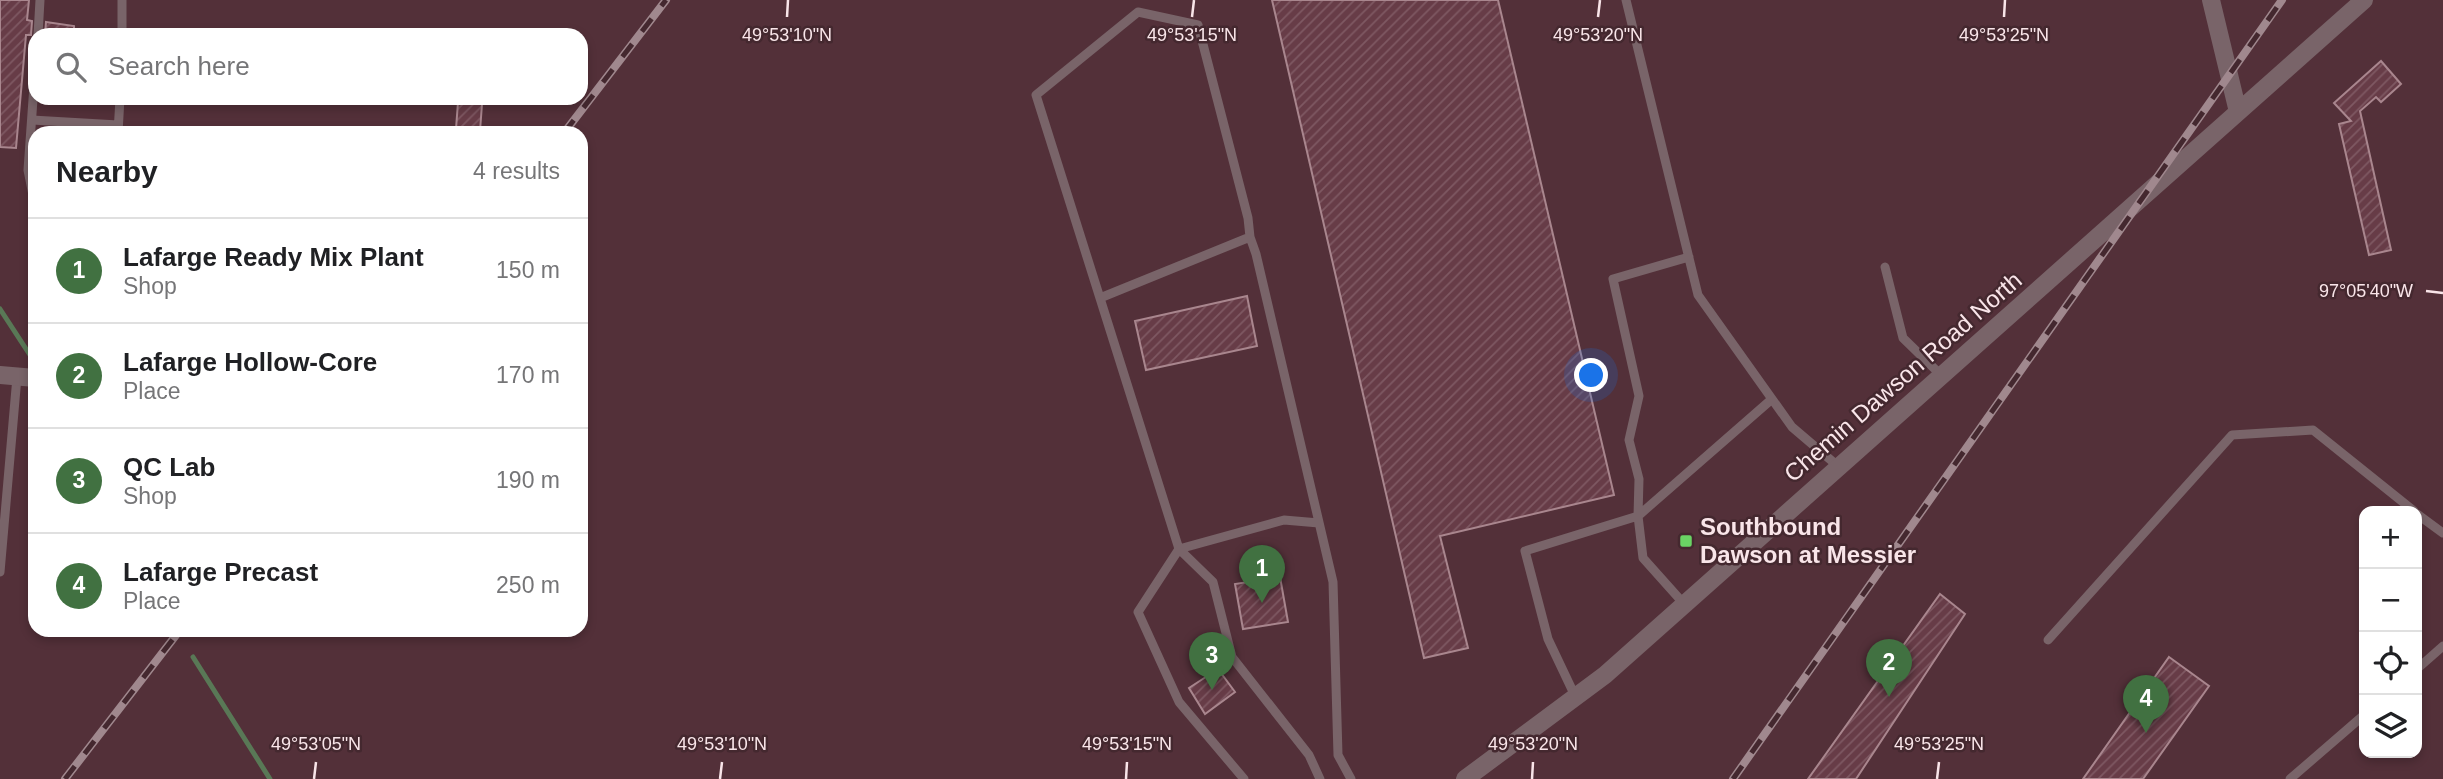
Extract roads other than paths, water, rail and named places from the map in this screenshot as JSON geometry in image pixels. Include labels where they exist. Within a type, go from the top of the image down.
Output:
[{"type":"street","name":"Chemin Dawson Road North","points":[[1465,779],[1576,698],[1685,605],[2364,0]]},
{"type":"street","points":[[2213,2],[2238,112]]},
{"type":"lane","points":[[38,28],[40,0]]},
{"type":"lane","points":[[122,0],[122,28]]},
{"type":"lane","points":[[1626,0],[1698,295],[1792,427],[1839,467]]},
{"type":"lane","points":[[1320,779],[1309,755],[1232,657],[1213,582],[1179,549],[1036,95],[1138,12],[1198,25],[1248,218],[1250,237],[1333,582],[1338,755],[1351,779]]},
{"type":"lane","points":[[32,126],[33,105]]},
{"type":"lane","points":[[118,126],[120,105]]},
{"type":"lane","points":[[32,120],[89,126]]},
{"type":"lane","points":[[1100,298],[1250,237]]},
{"type":"lane","points":[[1685,605],[1643,558],[1638,516],[1639,479],[1629,440],[1639,396],[1613,279],[1689,257]]},
{"type":"lane","points":[[1885,267],[1903,338],[1942,376]]},
{"type":"lane","points":[[0,572],[17,377]]},
{"type":"lane","points":[[1576,698],[1548,639],[1525,551],[1638,516],[1772,399]]},
{"type":"lane","points":[[2048,640],[2232,436],[2313,430],[2408,506]]},
{"type":"lane","points":[[2422,517],[2443,533]]},
{"type":"lane","points":[[1244,779],[1179,702],[1138,612],[1179,549],[1284,520],[1319,523]]},
{"type":"lane","points":[[2422,665],[2443,646]]},
{"type":"lane","points":[[2290,779],[2359,719]]},
{"type":"waterway","points":[[0,309],[28,352]]},
{"type":"waterway","points":[[193,657],[270,779]]},
{"type":"railway","points":[[588,102],[666,0]]},
{"type":"railway","points":[[1733,779],[2282,0]]},
{"type":"railway","points":[[569,126],[585,105]]},
{"type":"railway","points":[[65,779],[175,637]]},
{"type":"place","name":"Southbound Dawson at Messier","points":[[1686,541]]},
{"type":"place","name":"Lafarge Ready Mix Plant","points":[[1262,603]]},
{"type":"place","name":"QC Lab","points":[[1212,690]]},
{"type":"place","name":"Lafarge Hollow-Core","points":[[1889,697]]},
{"type":"place","name":"Lafarge Precast","points":[[2146,733]]}]
